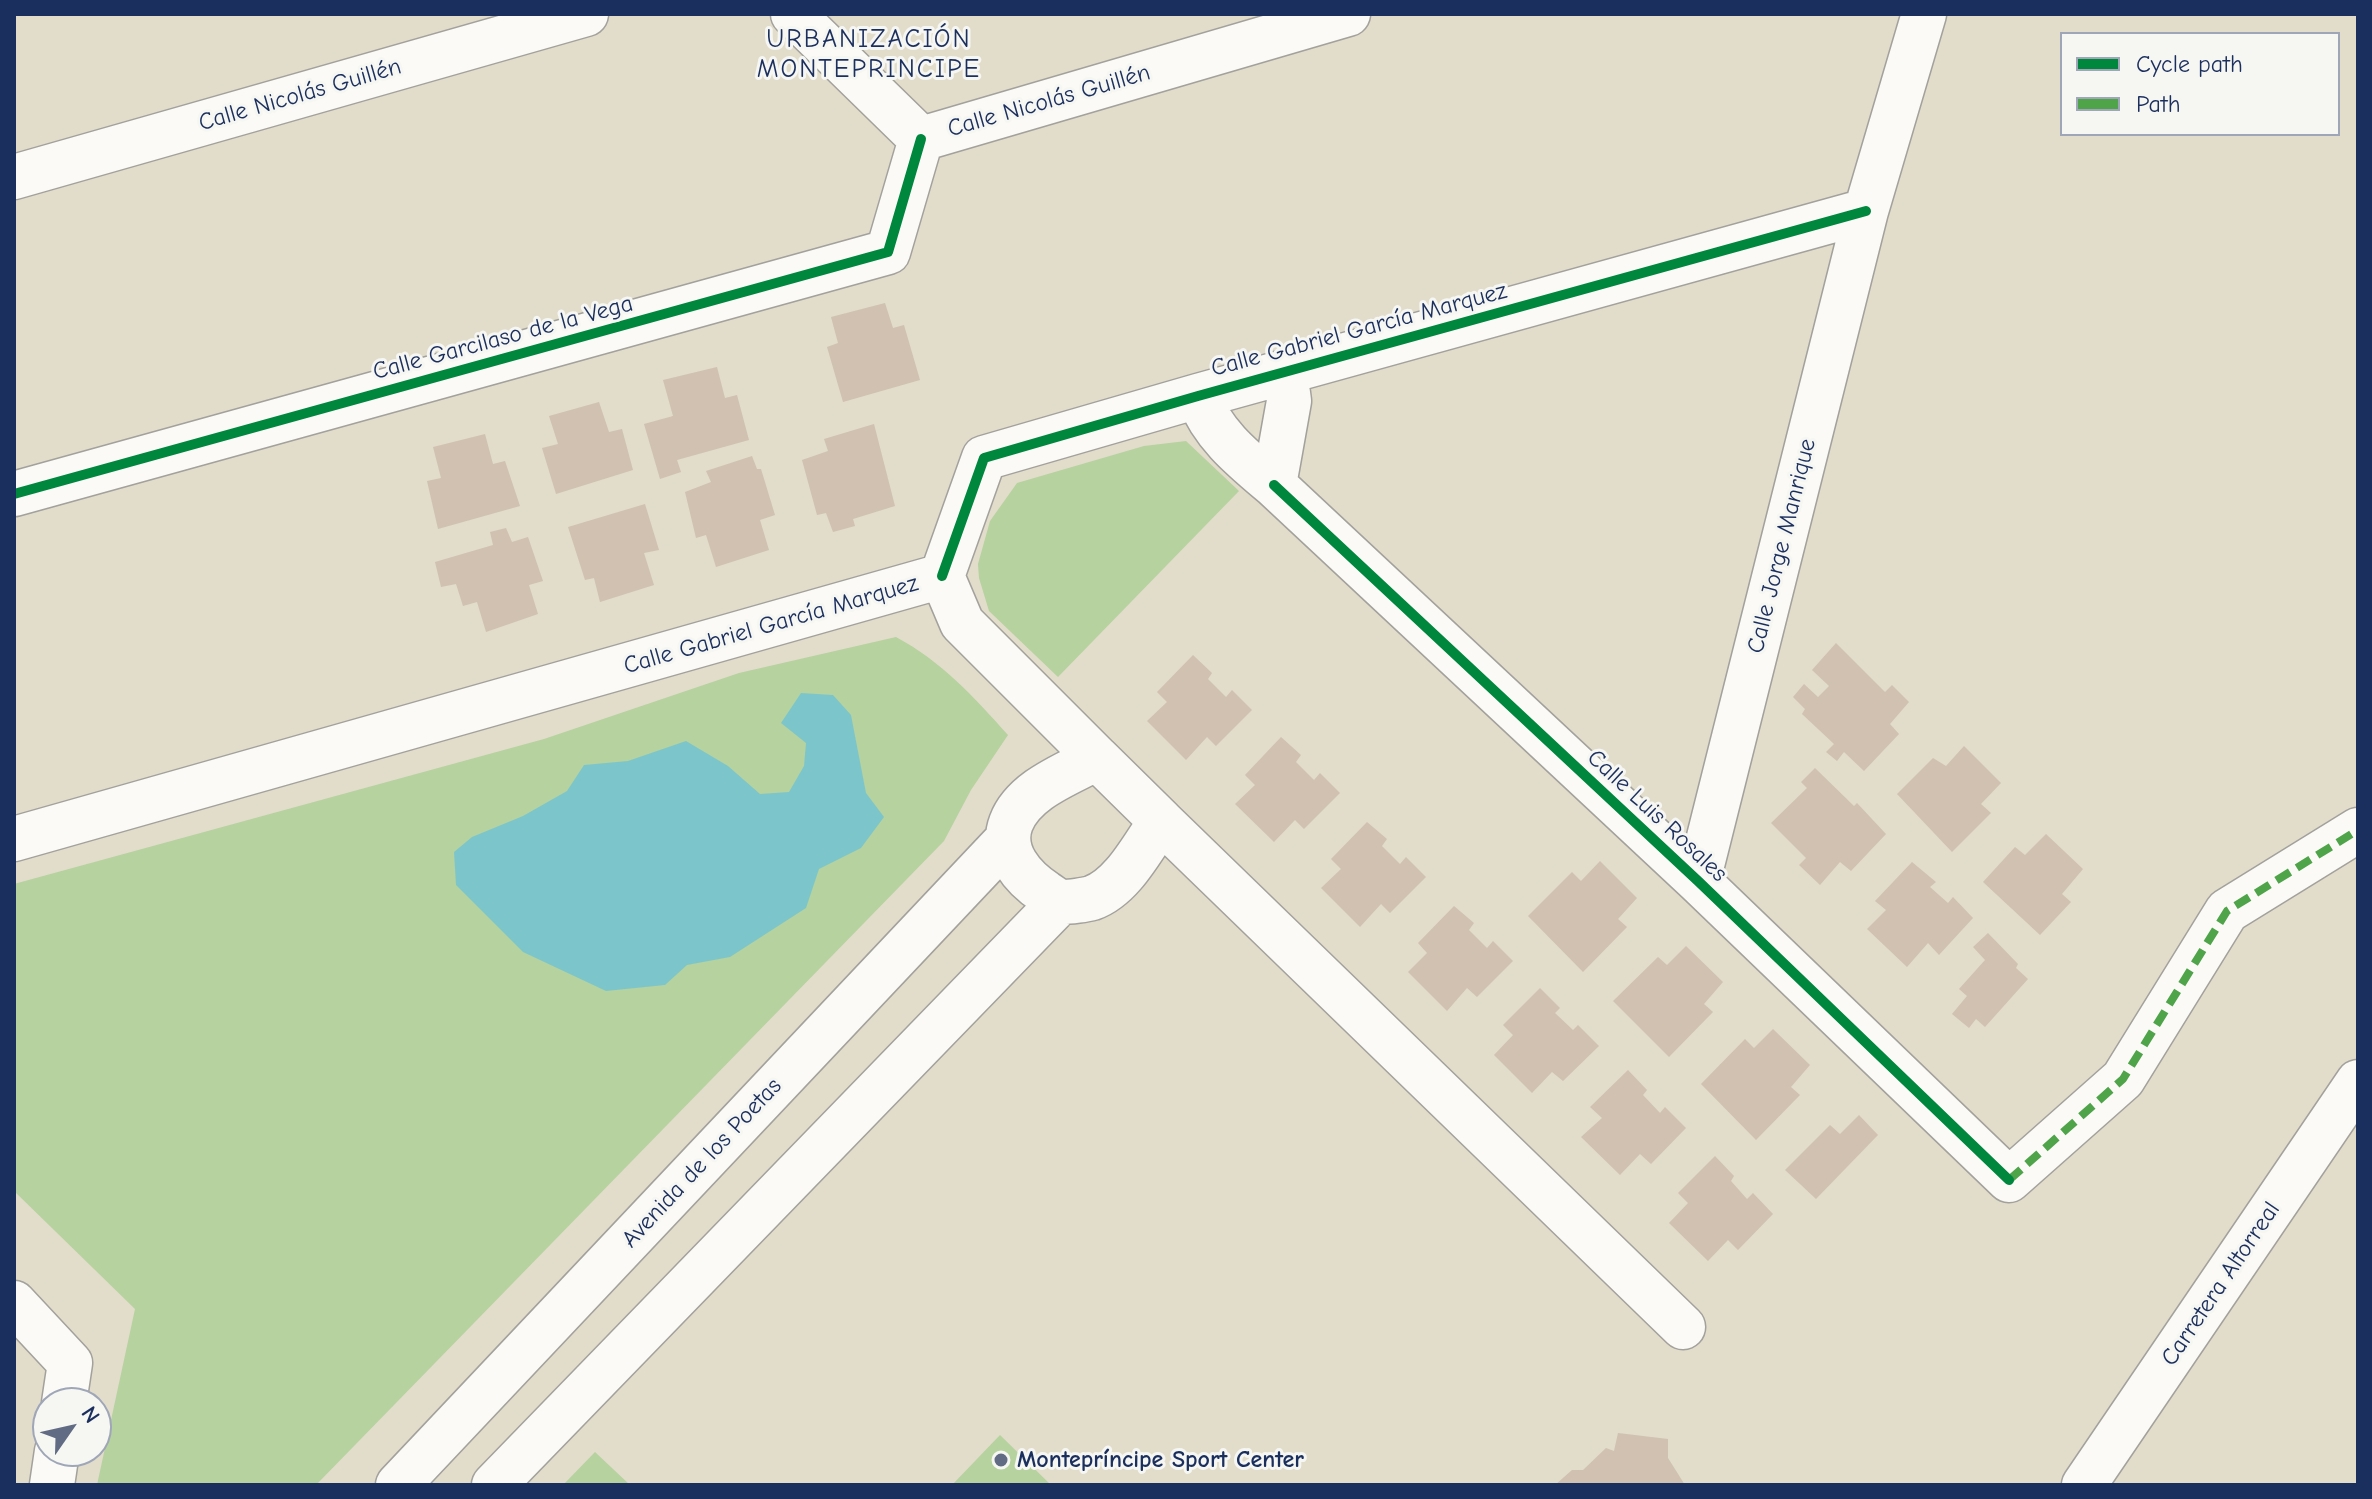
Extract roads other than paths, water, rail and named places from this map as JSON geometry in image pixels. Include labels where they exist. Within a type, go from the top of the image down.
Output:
[{"type":"street","name":"Calle Nicolás Guillén","points":[[14,177],[586,14]]},
{"type":"street","name":"Calle Nicolás Guillén","points":[[793,14],[921,139],[1348,14]]},
{"type":"street","name":"Calle Jorge Manrique","points":[[1698,881],[1866,211],[1924,14]]},
{"type":"street","name":"Calle Garcilaso de la Vega","points":[[14,494],[888,252],[921,139]]},
{"type":"street","name":"Calle Gabriel García Marquez","points":[[14,839],[942,576],[984,458],[1285,371],[1866,211]]},
{"type":"street","points":[[1274,485],[1289,401],[1285,371]]},
{"type":"street","name":"Calle Luis Rosales","points":[[1198,396],[1206,418],[1231,448],[1698,881],[2009,1180],[2123,1079],[2227,911],[2358,830]]},
{"type":"street","points":[[942,576],[962,623],[1161,821],[1683,1327]]},
{"type":"street","points":[[1060,902],[1037,887],[1014,864],[1007,840],[1011,822],[1024,802],[1042,788],[1097,758]]},
{"type":"street","points":[[494,1485],[1060,902],[1093,898],[1117,880],[1161,821]]},
{"type":"street","name":"Avenida de los Poetas","points":[[398,1485],[1007,840]]},
{"type":"street","name":"Carretera Altorreal","points":[[2084,1485],[2358,1082]]},
{"type":"street","points":[[14,1303],[70,1363],[66,1387]]},
{"type":"water","points":[[801,693],[833,695],[851,715],[866,793],[884,817],[861,848],[819,869],[806,908],[730,957],[687,965],[665,985],[606,991],[523,952],[456,885],[454,852],[472,837],[523,816],[567,791],[584,765],[628,761],[686,741],[728,766],[760,794],[789,792],[804,766],[806,743],[781,723]]},
{"type":"place","name":"Montepríncipe Sport Center","points":[[1001,1460]]},
{"type":"district","name":"URBANIZACIÓN MONTEPRINCIPE","points":[[869,55]]}]
